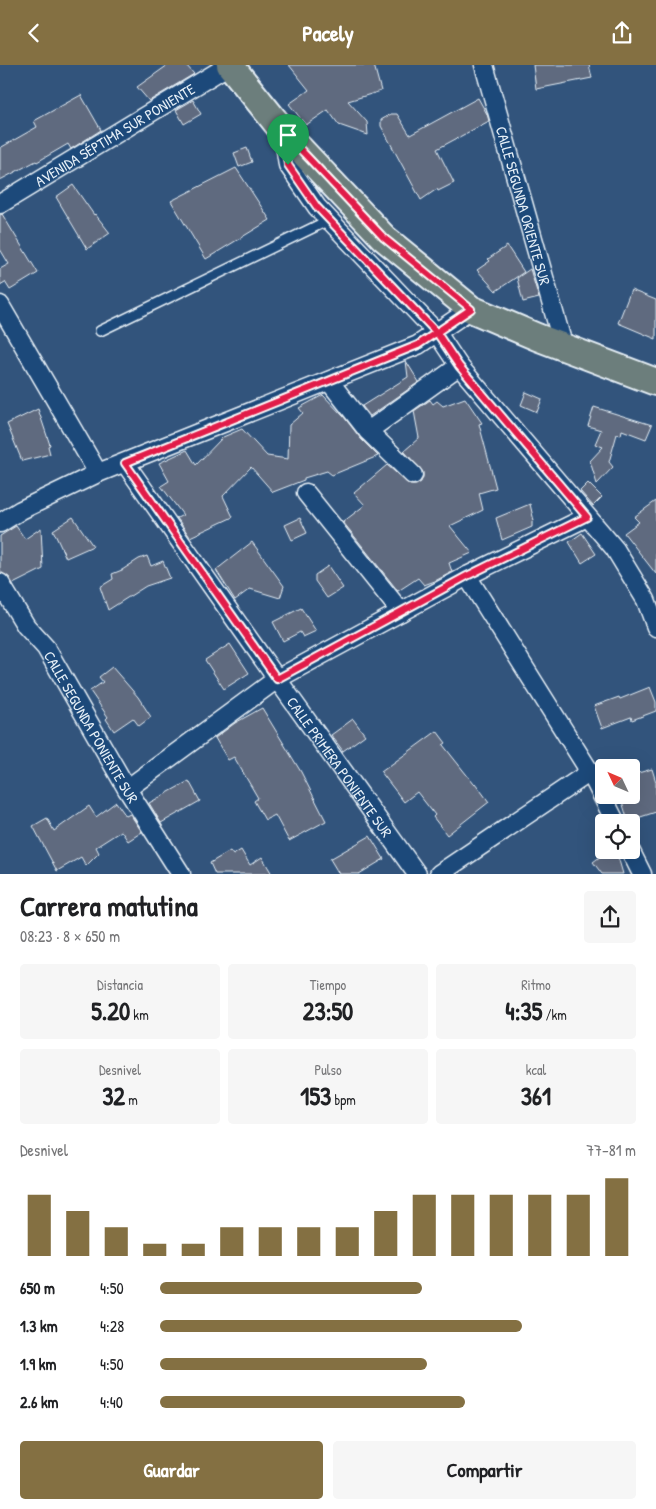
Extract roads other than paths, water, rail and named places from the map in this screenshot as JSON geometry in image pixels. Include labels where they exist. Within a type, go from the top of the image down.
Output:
[{"type":"main road","points":[[230,65],[283,131],[384,238],[471,309],[564,348],[656,382]]},
{"type":"street","name":"AVENIDA SÉPTIMA SUR PONIENTE","points":[[0,204],[230,65]]},
{"type":"street","name":"CALLE SEGUNDA ORIENTE SUR","points":[[484,65],[564,348]]},
{"type":"street","points":[[283,131],[288,165],[317,207],[437,333],[459,366],[615,549],[646,600],[656,627]]},
{"type":"street","points":[[0,305],[98,473]]},
{"type":"street","points":[[0,523],[20,510],[98,473],[418,345],[471,309]]},
{"type":"street","points":[[368,431],[459,366]]},
{"type":"street","points":[[329,381],[368,431],[413,475]]},
{"type":"street","name":"CALLE PRIMERA PONIENTE SUR","points":[[125,463],[417,874]]},
{"type":"street","points":[[306,493],[401,612]]},
{"type":"street","points":[[127,789],[277,679],[467,576],[587,517]]},
{"type":"street","points":[[467,576],[590,772],[611,814]]},
{"type":"street","name":"CALLE SEGUNDA PONIENTE SUR","points":[[0,583],[26,626],[46,648],[127,789],[181,874]]},
{"type":"street","points":[[439,874],[590,772]]},
{"type":"street","points":[[634,859],[642,874]]},
{"type":"lane","points":[[100,331],[329,220]]}]
